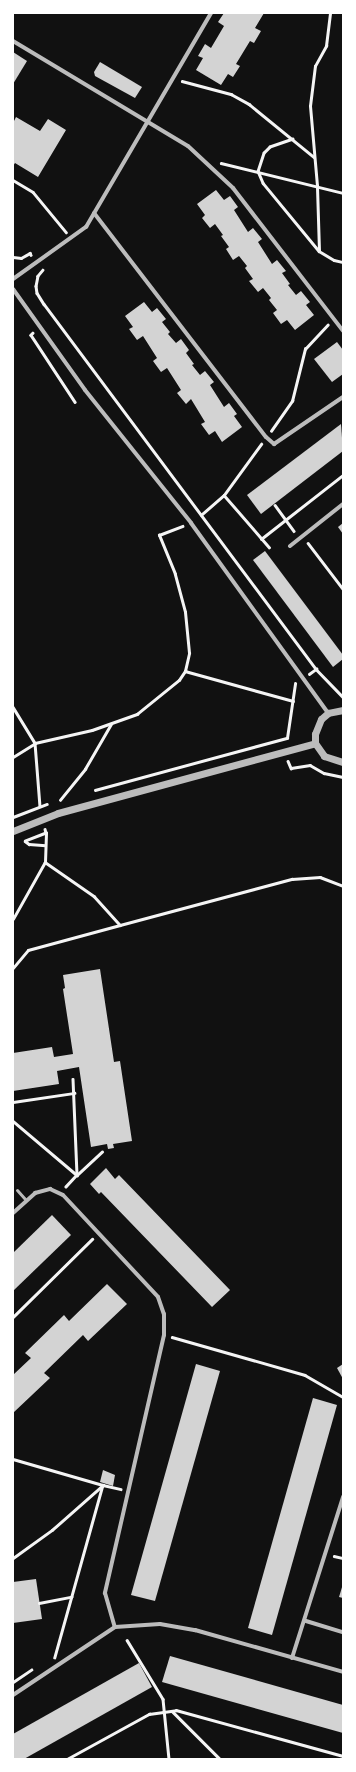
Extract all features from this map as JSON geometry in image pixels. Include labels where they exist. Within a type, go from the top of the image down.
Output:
[{"type":"street","points":[[13,279],[86,227],[211,13]]},
{"type":"street","points":[[13,41],[188,146],[233,188],[343,331]]},
{"type":"street","points":[[94,212],[266,437],[274,444],[343,397]]},
{"type":"street","points":[[13,289],[85,390],[191,523],[328,713]]},
{"type":"street","points":[[290,546],[343,504]]},
{"type":"street","points":[[343,710],[328,713],[316,726],[316,743],[324,756],[343,762]]},
{"type":"street","points":[[13,831],[43,820],[316,743]]},
{"type":"street","points":[[13,1213],[35,1193],[50,1189],[63,1196],[99,1232],[158,1297],[164,1314],[164,1335],[105,1593],[115,1627]]},
{"type":"street","points":[[292,1658],[306,1622],[343,1497]]},
{"type":"street","points":[[306,1622],[343,1632]]},
{"type":"street","points":[[13,1695],[115,1627],[160,1624],[194,1630],[343,1672]]},
{"type":"lane","points":[[17,1190],[26,1200]]},
{"type":"path","points":[[319,251],[318,186],[310,106],[315,66],[326,46],[330,13]]},
{"type":"path","points":[[172,79],[231,94],[250,104],[314,157]]},
{"type":"path","points":[[293,139],[270,147],[264,153],[258,171],[262,182],[319,251],[334,260],[343,262]]},
{"type":"path","points":[[208,164],[218,163],[258,171],[343,193]]},
{"type":"path","points":[[13,180],[33,192],[70,238]]},
{"type":"path","points":[[13,257],[21,258],[30,253],[35,262],[43,270],[38,276],[36,286],[41,298],[316,669],[343,697]]},
{"type":"path","points":[[13,757],[35,743],[111,723],[137,714],[179,680],[185,671],[189,653],[185,612],[175,574],[159,535],[191,523],[224,495],[292,401],[305,349],[334,319]]},
{"type":"path","points":[[31,334],[75,402]]},
{"type":"path","points":[[262,539],[343,474]]},
{"type":"path","points":[[224,495],[269,548]]},
{"type":"path","points":[[275,505],[297,534],[303,536],[343,589]]},
{"type":"path","points":[[91,791],[287,738],[295,684],[316,669]]},
{"type":"path","points":[[185,671],[293,701]]},
{"type":"path","points":[[13,707],[35,743],[40,807],[46,833],[45,862],[13,919]]},
{"type":"path","points":[[60,800],[85,769],[111,723]]},
{"type":"path","points":[[280,739],[291,768],[310,765],[324,773],[343,777]]},
{"type":"path","points":[[13,817],[68,798]]},
{"type":"path","points":[[46,833],[25,841],[29,844],[46,845]]},
{"type":"path","points":[[45,862],[94,896],[120,925]]},
{"type":"path","points":[[13,968],[28,950],[292,879],[320,877],[343,886]]},
{"type":"path","points":[[73,1079],[77,1175]]},
{"type":"path","points":[[13,1102],[74,1092]]},
{"type":"path","points":[[13,1121],[77,1175]]},
{"type":"path","points":[[63,1196],[68,1184],[102,1152]]},
{"type":"path","points":[[13,1317],[99,1232]]},
{"type":"path","points":[[164,1335],[305,1375],[343,1397]]},
{"type":"path","points":[[13,1459],[103,1485],[128,1490]]},
{"type":"path","points":[[13,1558],[52,1530],[103,1485]]},
{"type":"path","points":[[54,1668],[55,1655],[103,1485]]},
{"type":"path","points":[[39,1603],[71,1597]]},
{"type":"path","points":[[128,1640],[163,1699],[169,1759]]},
{"type":"path","points":[[67,1759],[149,1714],[165,1710],[188,1712],[343,1756]]},
{"type":"path","points":[[171,1710],[220,1759]]},
{"type":"path","points":[[77,1754],[77,1759]]},
{"type":"building","points":[[224,13],[264,13],[255,28],[261,31],[254,43],[250,41],[236,64],[240,66],[233,77],[228,74],[221,85],[196,70],[203,58],[198,56],[205,44],[211,48],[224,26],[218,22]]},
{"type":"building","points":[[13,52],[27,61],[13,84]]},
{"type":"building","points":[[100,62],[142,87],[135,98],[95,76],[94,72]]},
{"type":"building","points":[[16,117],[40,131],[48,119],[66,130],[38,177],[15,163],[13,166],[13,123]]},
{"type":"building","points":[[216,190],[224,200],[230,196],[238,207],[234,210],[248,232],[253,228],[262,239],[258,242],[272,264],[277,260],[286,271],[282,273],[290,284],[288,285],[296,295],[301,291],[310,302],[306,305],[314,315],[295,330],[287,320],[281,324],[273,313],[277,310],[269,300],[271,298],[263,288],[258,292],[249,281],[253,279],[245,268],[247,266],[239,256],[233,260],[226,249],[229,247],[221,236],[223,235],[215,224],[210,228],[202,218],[205,215],[197,204]]},
{"type":"building","points":[[144,302],[152,312],[157,308],[166,319],[162,322],[170,332],[168,334],[176,343],[181,339],[189,350],[186,353],[194,364],[192,365],[200,375],[205,371],[214,382],[210,385],[224,407],[229,403],[237,414],[234,416],[242,427],[222,442],[215,431],[209,435],[201,424],[205,422],[191,399],[186,404],[177,393],[181,390],[167,368],[161,372],[153,361],[157,358],[143,336],[137,340],[129,329],[133,327],[125,316]]},
{"type":"building","points":[[337,342],[343,350],[343,374],[332,382],[314,359]]},
{"type":"building","points":[[341,424],[343,451],[261,514],[247,495]]},
{"type":"building","points":[[343,523],[343,534],[338,527]]},
{"type":"building","points":[[265,551],[343,655],[343,659],[333,667],[253,560]]},
{"type":"building","points":[[100,969],[114,1062],[120,1061],[132,1141],[113,1144],[114,1148],[108,1149],[107,1144],[91,1147],[79,1067],[57,1071],[59,1084],[13,1091],[13,1053],[52,1047],[54,1057],[73,1054],[63,989],[65,988],[63,975]]},
{"type":"building","points":[[106,1168],[115,1179],[119,1175],[230,1290],[212,1307],[101,1192],[99,1194],[90,1184]]},
{"type":"building","points":[[52,1215],[71,1235],[13,1291],[13,1253]]},
{"type":"building","points":[[107,1284],[127,1304],[88,1341],[83,1335],[44,1373],[50,1378],[13,1413],[13,1375],[31,1358],[25,1353],[64,1315],[69,1321]]},
{"type":"building","points":[[196,1364],[220,1371],[155,1601],[131,1595]]},
{"type":"building","points":[[343,1364],[343,1379],[337,1368]]},
{"type":"building","points":[[313,1398],[337,1405],[272,1635],[248,1628]]},
{"type":"building","points":[[103,1470],[115,1475],[113,1486],[100,1482]]},
{"type":"building","points":[[36,1579],[42,1619],[13,1623],[13,1582]]},
{"type":"building","points":[[343,1584],[343,1598],[339,1597]]},
{"type":"building","points":[[170,1656],[343,1705],[343,1733],[162,1682]]},
{"type":"building","points":[[139,1663],[152,1687],[24,1759],[13,1759],[13,1734]]}]
